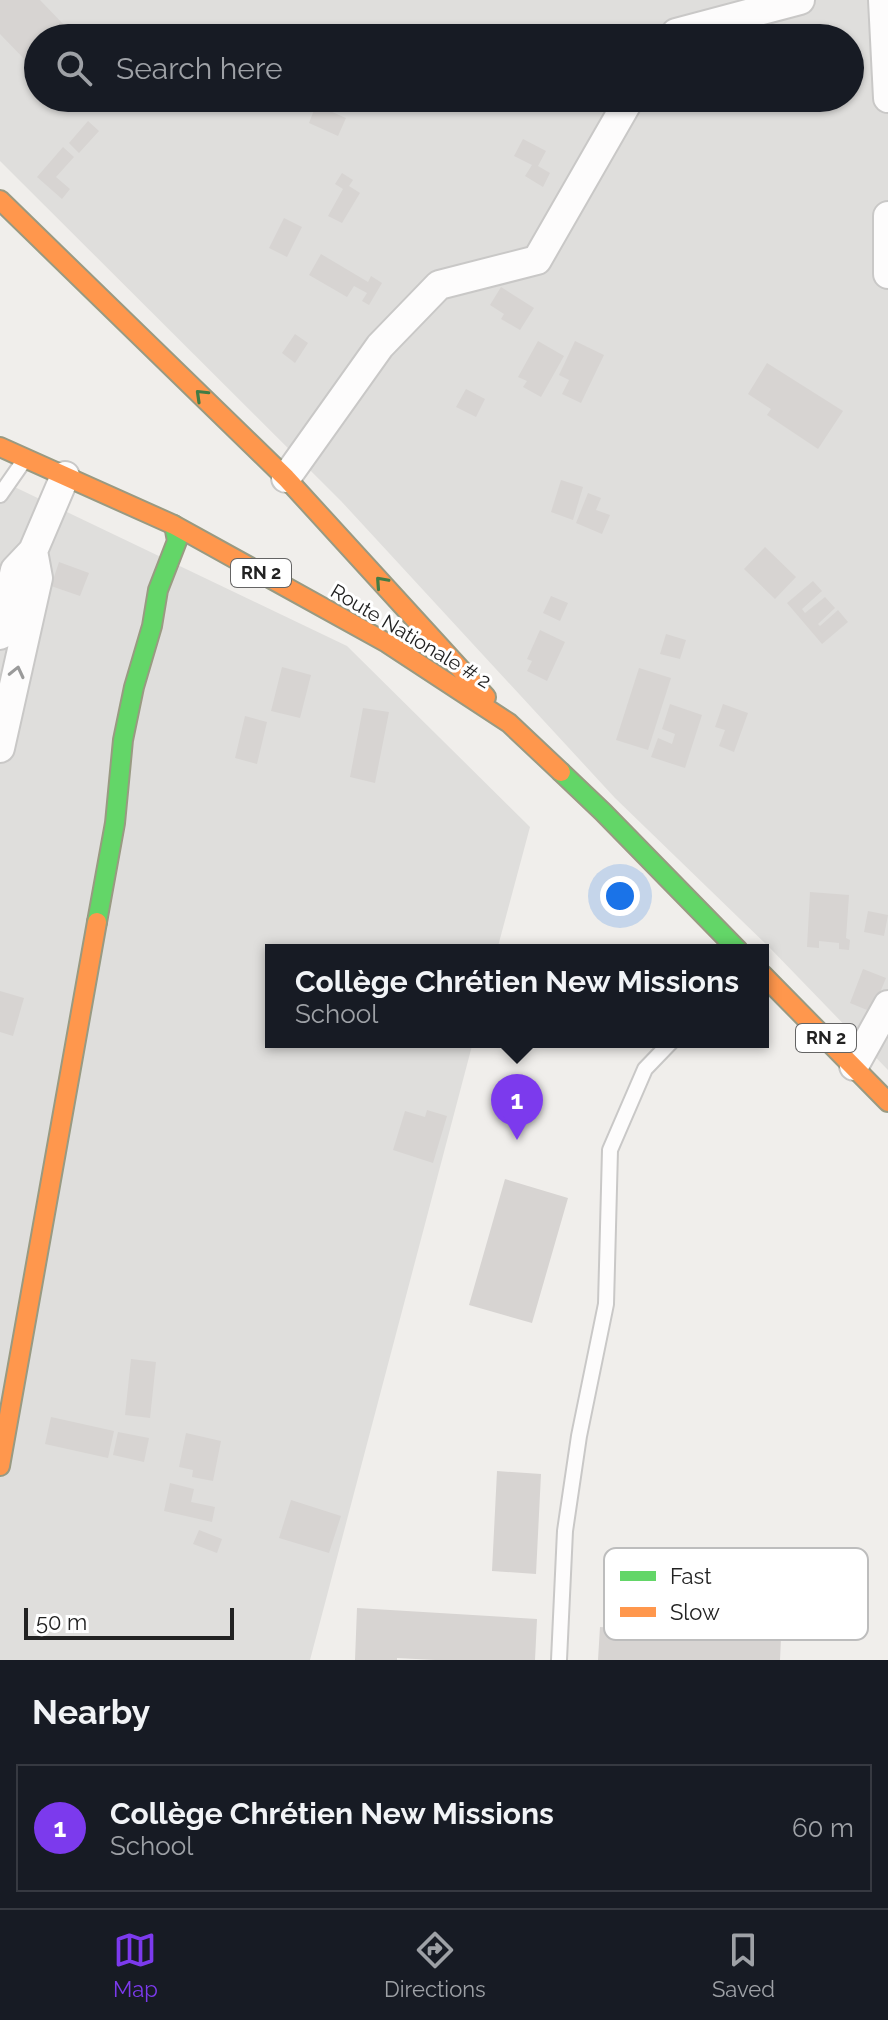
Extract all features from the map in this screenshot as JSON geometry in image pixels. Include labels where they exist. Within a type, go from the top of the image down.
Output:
[{"type":"main road","points":[[0,200],[286,478],[509,723]]},
{"type":"main road","name":"Route Nationale # 2","points":[[0,447],[174,525],[387,643],[509,723],[603,812],[732,944]]},
{"type":"main road","points":[[0,1466],[115,823],[123,740],[158,590],[177,541],[174,525]]},
{"type":"main road","name":"RN 2","points":[[769,981],[888,1102]]},
{"type":"street","points":[[710,24],[800,0]]},
{"type":"street","points":[[883,0],[888,98]]},
{"type":"street","points":[[286,478],[380,346],[439,285],[537,260],[622,112]]},
{"type":"street","points":[[888,216],[888,274]]},
{"type":"street","points":[[0,635],[15,570],[33,551],[65,476]]},
{"type":"street","points":[[0,748],[38,578],[33,551]]},
{"type":"street","points":[[854,1066],[888,1005]]},
{"type":"lane","points":[[0,495],[25,458]]},
{"type":"lane","points":[[559,1660],[565,1531],[579,1436],[606,1304],[610,1150],[645,1069],[665,1048]]},
{"type":"shaded area","points":[[0,0],[888,0],[888,1070],[769,944],[615,798],[341,501],[0,161]]},
{"type":"shaded area","points":[[0,480],[347,646],[530,827],[499,944],[265,944],[265,1048],[471,1048],[310,1660],[0,1660]]},
{"type":"building","points":[[0,0],[40,0],[63,24],[24,24],[24,59],[0,34]]},
{"type":"building","points":[[313,112],[332,112],[346,118],[338,136],[309,123]]},
{"type":"building","points":[[88,121],[99,131],[79,153],[69,143]]},
{"type":"building","points":[[523,139],[546,151],[538,166],[550,173],[543,187],[525,176],[532,165],[514,156]]},
{"type":"building","points":[[63,147],[74,157],[56,177],[70,189],[62,199],[37,177]]},
{"type":"building","points":[[342,173],[353,180],[349,186],[360,193],[342,223],[328,216],[343,189],[335,184]]},
{"type":"building","points":[[284,218],[302,227],[287,257],[269,248]]},
{"type":"building","points":[[321,254],[368,282],[371,276],[382,283],[369,305],[362,301],[367,293],[354,286],[347,297],[309,275]]},
{"type":"building","points":[[501,287],[534,308],[520,330],[501,319],[504,314],[490,305]]},
{"type":"building","points":[[295,334],[308,343],[295,363],[282,353]]},
{"type":"building","points":[[538,341],[564,356],[541,397],[523,387],[527,381],[518,377]]},
{"type":"building","points":[[575,341],[604,355],[581,403],[562,394],[569,380],[559,375]]},
{"type":"building","points":[[767,363],[843,411],[818,449],[767,415],[771,409],[748,394]]},
{"type":"building","points":[[466,389],[485,399],[476,417],[456,407]]},
{"type":"building","points":[[561,480],[583,487],[573,520],[551,512]]},
{"type":"building","points":[[588,493],[601,498],[596,510],[610,515],[602,534],[576,523]]},
{"type":"building","points":[[765,547],[796,577],[775,599],[744,569]]},
{"type":"building","points":[[59,562],[89,573],[80,596],[51,586]]},
{"type":"building","points":[[813,581],[822,591],[802,609],[805,613],[825,597],[835,608],[818,624],[820,626],[838,610],[848,622],[822,644],[787,603]]},
{"type":"building","points":[[551,596],[568,603],[560,621],[543,613]]},
{"type":"building","points":[[540,630],[565,642],[547,681],[527,671],[532,661],[527,659]]},
{"type":"building","points":[[666,634],[686,640],[680,659],[660,654]]},
{"type":"building","points":[[282,667],[311,675],[300,718],[271,711]]},
{"type":"building","points":[[639,668],[671,678],[648,750],[616,740]]},
{"type":"building","points":[[670,704],[702,715],[685,768],[651,757],[658,738],[672,744],[675,734],[662,729]]},
{"type":"building","points":[[723,704],[748,713],[734,752],[719,746],[725,730],[715,727]]},
{"type":"building","points":[[363,708],[389,712],[375,783],[350,777]]},
{"type":"building","points":[[245,716],[267,722],[257,764],[235,758]]},
{"type":"building","points":[[810,892],[849,895],[846,938],[850,940],[849,950],[839,949],[839,943],[819,941],[819,948],[807,947]]},
{"type":"building","points":[[868,911],[888,915],[884,936],[864,932]]},
{"type":"building","points":[[863,969],[886,978],[872,1012],[850,1003]]},
{"type":"building","points":[[0,991],[24,998],[13,1036],[0,1032]]},
{"type":"building","points":[[427,1110],[447,1116],[433,1163],[393,1150],[405,1111],[425,1117]]},
{"type":"building","points":[[505,1179],[568,1198],[532,1323],[469,1305]]},
{"type":"building","points":[[131,1359],[156,1362],[150,1418],[125,1415]]},
{"type":"building","points":[[51,1417],[114,1431],[108,1458],[45,1444]]},
{"type":"building","points":[[118,1432],[149,1438],[144,1462],[113,1455]]},
{"type":"building","points":[[186,1433],[221,1441],[213,1481],[192,1477],[193,1470],[179,1467]]},
{"type":"building","points":[[497,1471],[541,1474],[536,1574],[492,1571]]},
{"type":"building","points":[[170,1483],[194,1489],[191,1502],[215,1507],[212,1522],[164,1511]]},
{"type":"building","points":[[291,1500],[341,1516],[329,1553],[279,1538]]},
{"type":"building","points":[[199,1530],[222,1539],[217,1553],[193,1544]]},
{"type":"building","points":[[357,1608],[537,1619],[535,1660],[355,1660]]},
{"type":"building","points":[[600,1627],[604,1627],[604,1640],[781,1640],[780,1660],[598,1660]]},
{"type":"traffic: fast","points":[[97,922],[115,823],[123,740],[158,590],[177,541],[174,525]]},
{"type":"traffic: fast","points":[[561,772],[732,944]]},
{"type":"traffic: slow","points":[[0,200],[286,478],[486,697]]},
{"type":"traffic: slow","points":[[0,447],[174,525],[387,643],[509,723],[561,772]]},
{"type":"traffic: slow","points":[[0,1466],[97,922]]},
{"type":"traffic: slow","points":[[769,981],[888,1102]]},
{"type":"place","name":"Collège Chrétien New Missions","points":[[517,1140]]}]
